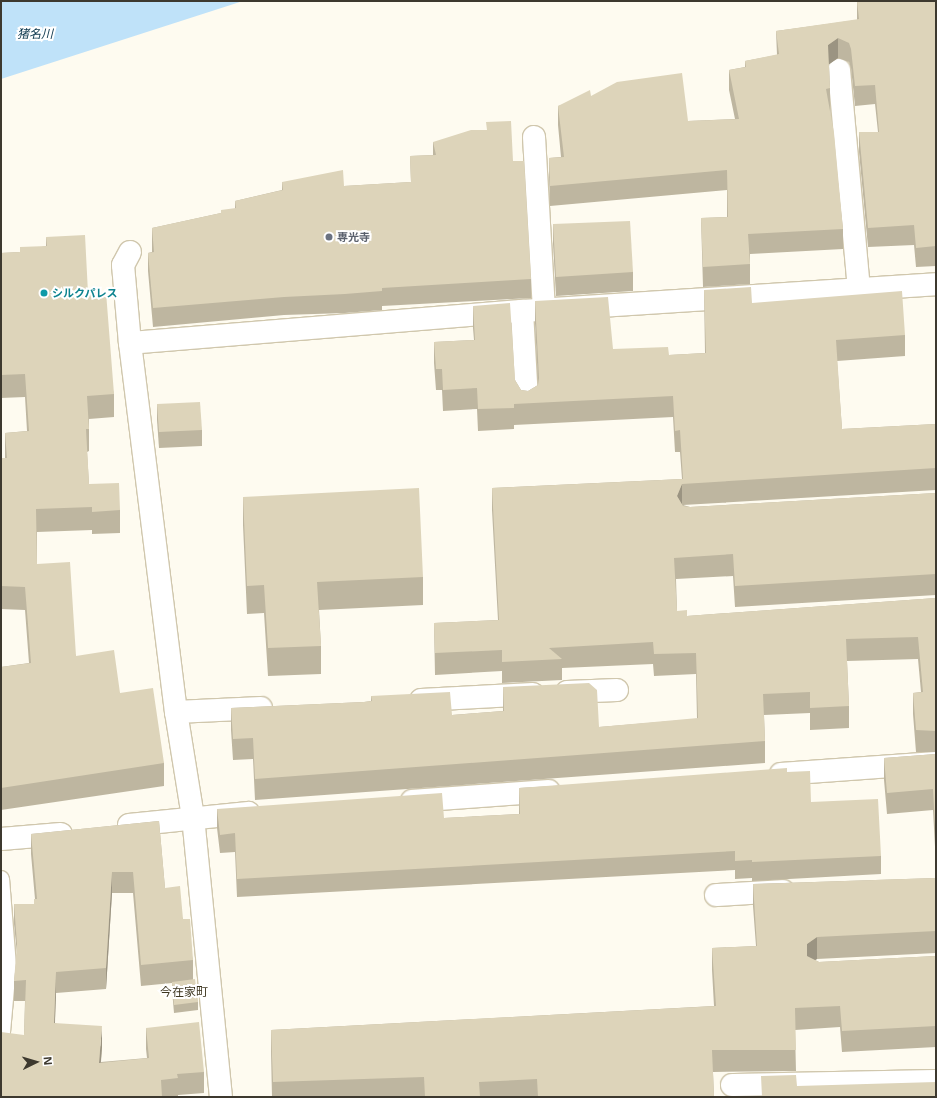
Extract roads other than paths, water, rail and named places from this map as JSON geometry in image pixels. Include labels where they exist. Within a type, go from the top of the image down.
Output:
[{"type":"street","points":[[839,70],[859,289]]},
{"type":"street","points":[[534,137],[544,310]]},
{"type":"street","points":[[130,252],[123,265],[130,343],[176,712],[193,817],[221,1097]]},
{"type":"street","points":[[130,343],[522,311],[936,284]]},
{"type":"street","points":[[522,311],[527,400]]},
{"type":"street","points":[[397,701],[617,690]]},
{"type":"street","points":[[176,712],[279,707]]},
{"type":"street","points":[[762,776],[936,763]]},
{"type":"street","points":[[391,803],[572,790]]},
{"type":"street","points":[[107,828],[193,817],[272,811]]},
{"type":"street","points":[[1,839],[84,831]]},
{"type":"street","points":[[716,895],[802,890]]},
{"type":"street","points":[[732,1085],[936,1081]]},
{"type":"lane","points":[[1,880],[8,966],[1,1043]]},
{"type":"water","name":"猪名川","points":[[1,1],[243,1],[1,79]]},
{"type":"place","name":"専光寺","points":[[329,237]]},
{"type":"place","name":"シルクパレス","points":[[44,293]]},
{"type":"district","name":"今在家町","points":[[184,992]]}]
